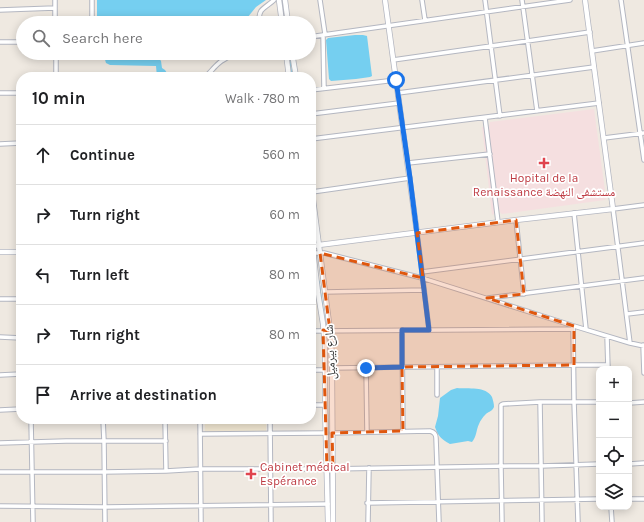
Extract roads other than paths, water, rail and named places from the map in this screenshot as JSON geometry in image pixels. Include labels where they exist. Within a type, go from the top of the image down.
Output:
[{"type":"street","points":[[55,0],[56,16]]},
{"type":"street","points":[[92,0],[92,16]]},
{"type":"street","points":[[260,16],[262,10],[274,0]]},
{"type":"street","points":[[279,0],[281,16]]},
{"type":"street","points":[[285,0],[287,16]]},
{"type":"street","points":[[324,0],[320,0],[324,34],[324,88]]},
{"type":"street","points":[[385,0],[410,178],[429,330]]},
{"type":"street","points":[[422,0],[425,20]]},
{"type":"street","points":[[485,0],[500,116]]},
{"type":"street","points":[[522,0],[537,111]]},
{"type":"street","points":[[316,36],[570,0]]},
{"type":"street","points":[[585,0],[619,246],[630,342]]},
{"type":"street","points":[[621,0],[642,134],[644,160]]},
{"type":"street","points":[[0,10],[55,8]]},
{"type":"street","points":[[393,60],[590,32]]},
{"type":"street","points":[[0,42],[16,42]]},
{"type":"street","points":[[592,51],[644,43]]},
{"type":"street","points":[[56,60],[56,72]]},
{"type":"street","points":[[212,72],[219,62],[224,60]]},
{"type":"street","points":[[287,60],[288,72]]},
{"type":"street","points":[[293,60],[295,72]]},
{"type":"street","points":[[398,93],[594,67]]},
{"type":"street","points":[[316,89],[396,80]]},
{"type":"street","points":[[0,93],[16,93]]},
{"type":"street","points":[[316,113],[399,103]]},
{"type":"street","points":[[316,138],[599,103]]},
{"type":"street","points":[[485,118],[498,222]]},
{"type":"street","points":[[604,138],[642,134]]},
{"type":"street","points":[[0,144],[16,143]]},
{"type":"street","points":[[408,164],[490,154]]},
{"type":"street","points":[[316,191],[410,178]]},
{"type":"street","points":[[316,245],[644,205]]},
{"type":"street","points":[[574,213],[586,329]]},
{"type":"street","points":[[516,220],[524,294]]},
{"type":"street","name":"شارع بيرميل","points":[[316,222],[330,331],[332,368],[333,522]]},
{"type":"street","points":[[422,272],[644,243]]},
{"type":"street","points":[[0,252],[16,252]]},
{"type":"street","points":[[316,253],[422,278],[573,327],[586,329],[644,346],[644,373]]},
{"type":"street","name":"شارع بيرميل","points":[[316,273],[325,346],[324,370],[328,522]]},
{"type":"street","points":[[487,298],[644,278]]},
{"type":"street","points":[[325,292],[424,290]]},
{"type":"street","points":[[0,299],[16,299]]},
{"type":"street","points":[[627,314],[644,312]]},
{"type":"street","points":[[316,331],[573,327]]},
{"type":"street","points":[[573,327],[578,522]]},
{"type":"street","points":[[402,330],[403,431]]},
{"type":"street","points":[[607,336],[608,366]]},
{"type":"street","points":[[0,337],[16,338]]},
{"type":"street","points":[[332,368],[574,364],[597,366]]},
{"type":"street","points":[[437,367],[437,395]]},
{"type":"street","points":[[366,368],[367,432]]},
{"type":"street","points":[[316,370],[324,370]]},
{"type":"street","points":[[0,375],[16,374]]},
{"type":"street","points":[[540,402],[542,522]]},
{"type":"street","points":[[502,522],[501,405],[540,402],[596,402]]},
{"type":"street","points":[[632,402],[644,402]]},
{"type":"street","points":[[316,405],[325,405]]},
{"type":"street","points":[[0,410],[16,409]]},
{"type":"street","points":[[31,424],[33,522]]},
{"type":"street","points":[[103,424],[105,522]]},
{"type":"street","points":[[165,424],[166,471]]},
{"type":"street","points":[[200,424],[201,522]]},
{"type":"street","points":[[270,424],[271,522]]},
{"type":"street","points":[[332,433],[403,431],[433,432],[436,435],[439,522]]},
{"type":"street","points":[[200,434],[326,433]]},
{"type":"street","points":[[0,443],[166,441]]},
{"type":"street","points":[[632,464],[644,463]]},
{"type":"street","points":[[0,472],[104,472],[200,469],[327,469],[596,464]]},
{"type":"street","points":[[368,522],[369,468]]},
{"type":"street","points":[[368,503],[596,499]]},
{"type":"street","points":[[632,499],[644,499]]},
{"type":"street","points":[[0,506],[271,506],[328,504]]},
{"type":"street","points":[[611,510],[612,522]]},
{"type":"water","points":[[97,0],[266,0],[256,7],[249,16],[97,16]]},
{"type":"water","points":[[355,35],[367,36],[372,76],[331,81],[329,79],[326,40],[328,38]]},
{"type":"water","points":[[105,60],[160,60],[162,68],[166,72],[157,72],[156,66],[110,65],[106,63]]},
{"type":"water","points":[[457,388],[486,391],[492,397],[494,407],[481,420],[475,438],[472,442],[468,441],[450,444],[440,437],[435,427],[440,398],[451,390]]},
{"type":"waterway","points":[[282,0],[285,16]]},
{"type":"waterway","points":[[290,60],[291,72]]},
{"type":"waterway","points":[[319,281],[324,316]]},
{"type":"waterway","points":[[326,333],[327,343]]},
{"type":"waterway","points":[[327,373],[329,467]]},
{"type":"waterway","points":[[329,471],[331,522]]},
{"type":"place","name":"Hopital de la Renaissance مستشفى النهضة","points":[[544,163]]},
{"type":"place","name":"Cabinet médical Espérance","points":[[251,474]]}]
